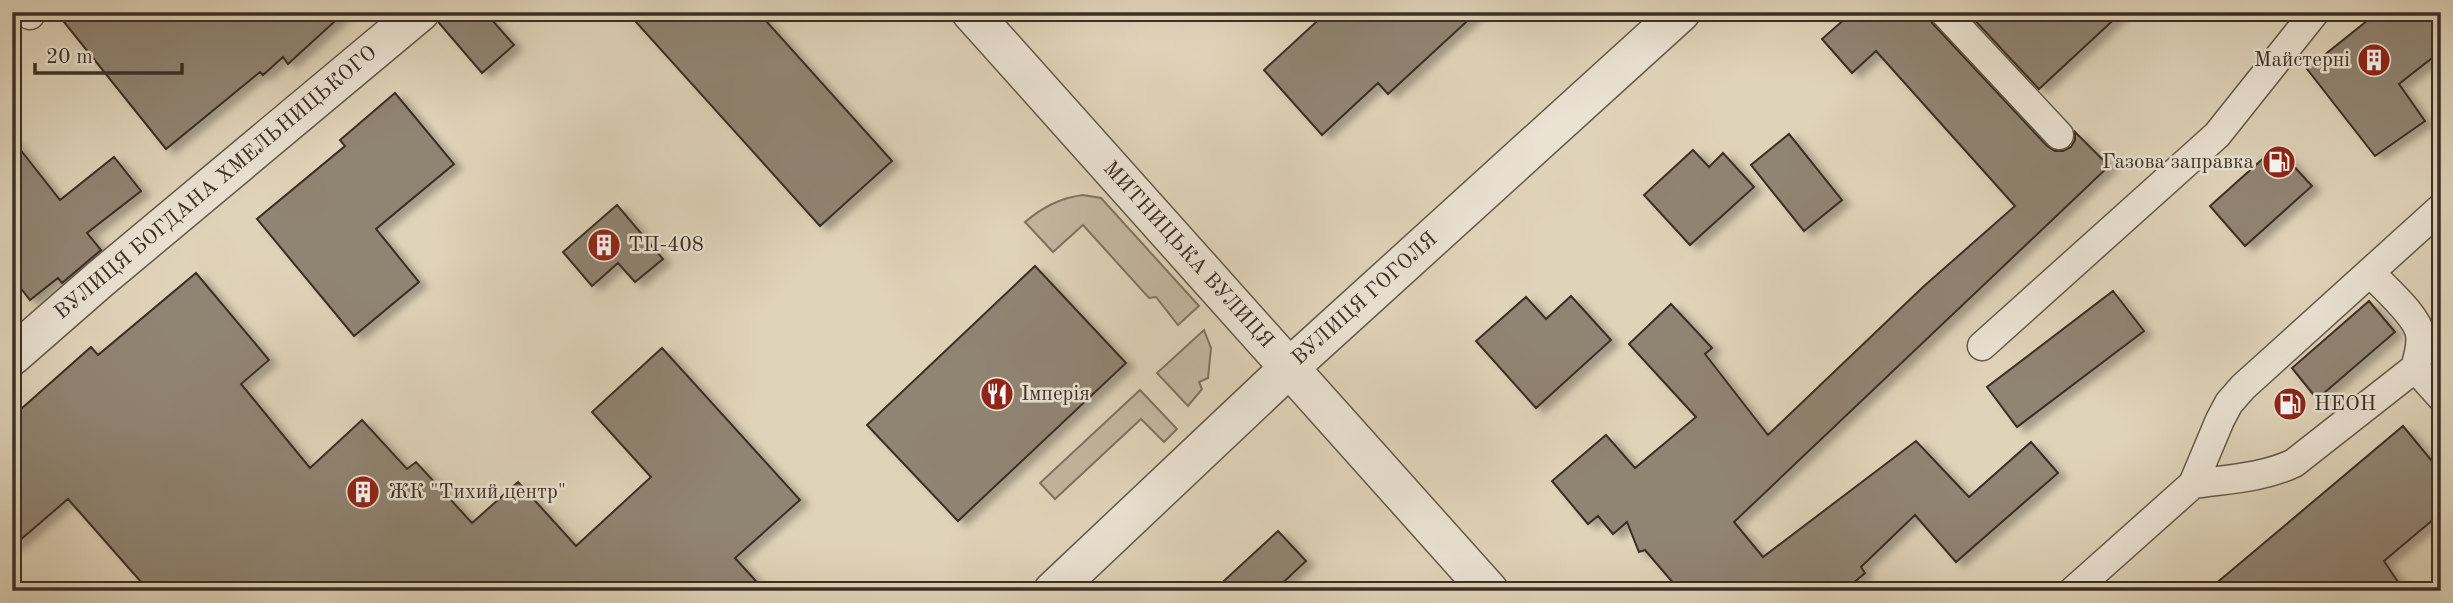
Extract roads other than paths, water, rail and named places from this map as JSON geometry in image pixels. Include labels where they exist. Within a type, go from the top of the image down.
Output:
[{"type":"street","name":"ВУЛИЦЯ БОГДАНА ХМЕЛЬНИЦЬКОГО","points":[[12,356],[420,12]]},
{"type":"street","name":"МИТНИЦЬКА ВУЛИЦЯ","points":[[971,12],[1489,591]]},
{"type":"street","name":"ВУЛИЦЯ ГОГОЛЯ","points":[[1053,591],[1289,368],[1681,12]]},
{"type":"lane","points":[[1944,12],[2059,135]]},
{"type":"lane","points":[[1982,346],[2217,135],[2315,12]]},
{"type":"lane","points":[[2073,591],[2193,484],[2229,403],[2243,387],[2441,208]]},
{"type":"lane","points":[[2193,484],[2262,474],[2294,463],[2415,368],[2421,346],[2420,332],[2414,320],[2370,272]]},
{"type":"lane","points":[[2415,368],[2441,397]]},
{"type":"place","name":"Майстерні","points":[[2374,60]]},
{"type":"place","name":"Газова заправка","points":[[2279,162]]},
{"type":"place","name":"ТП-408","points":[[604,245]]},
{"type":"place","name":"Імперія","points":[[997,394]]},
{"type":"place","name":"НЕОН","points":[[2290,404]]},
{"type":"place","name":"ЖК \"Тихий центр\"","points":[[363,492]]}]
